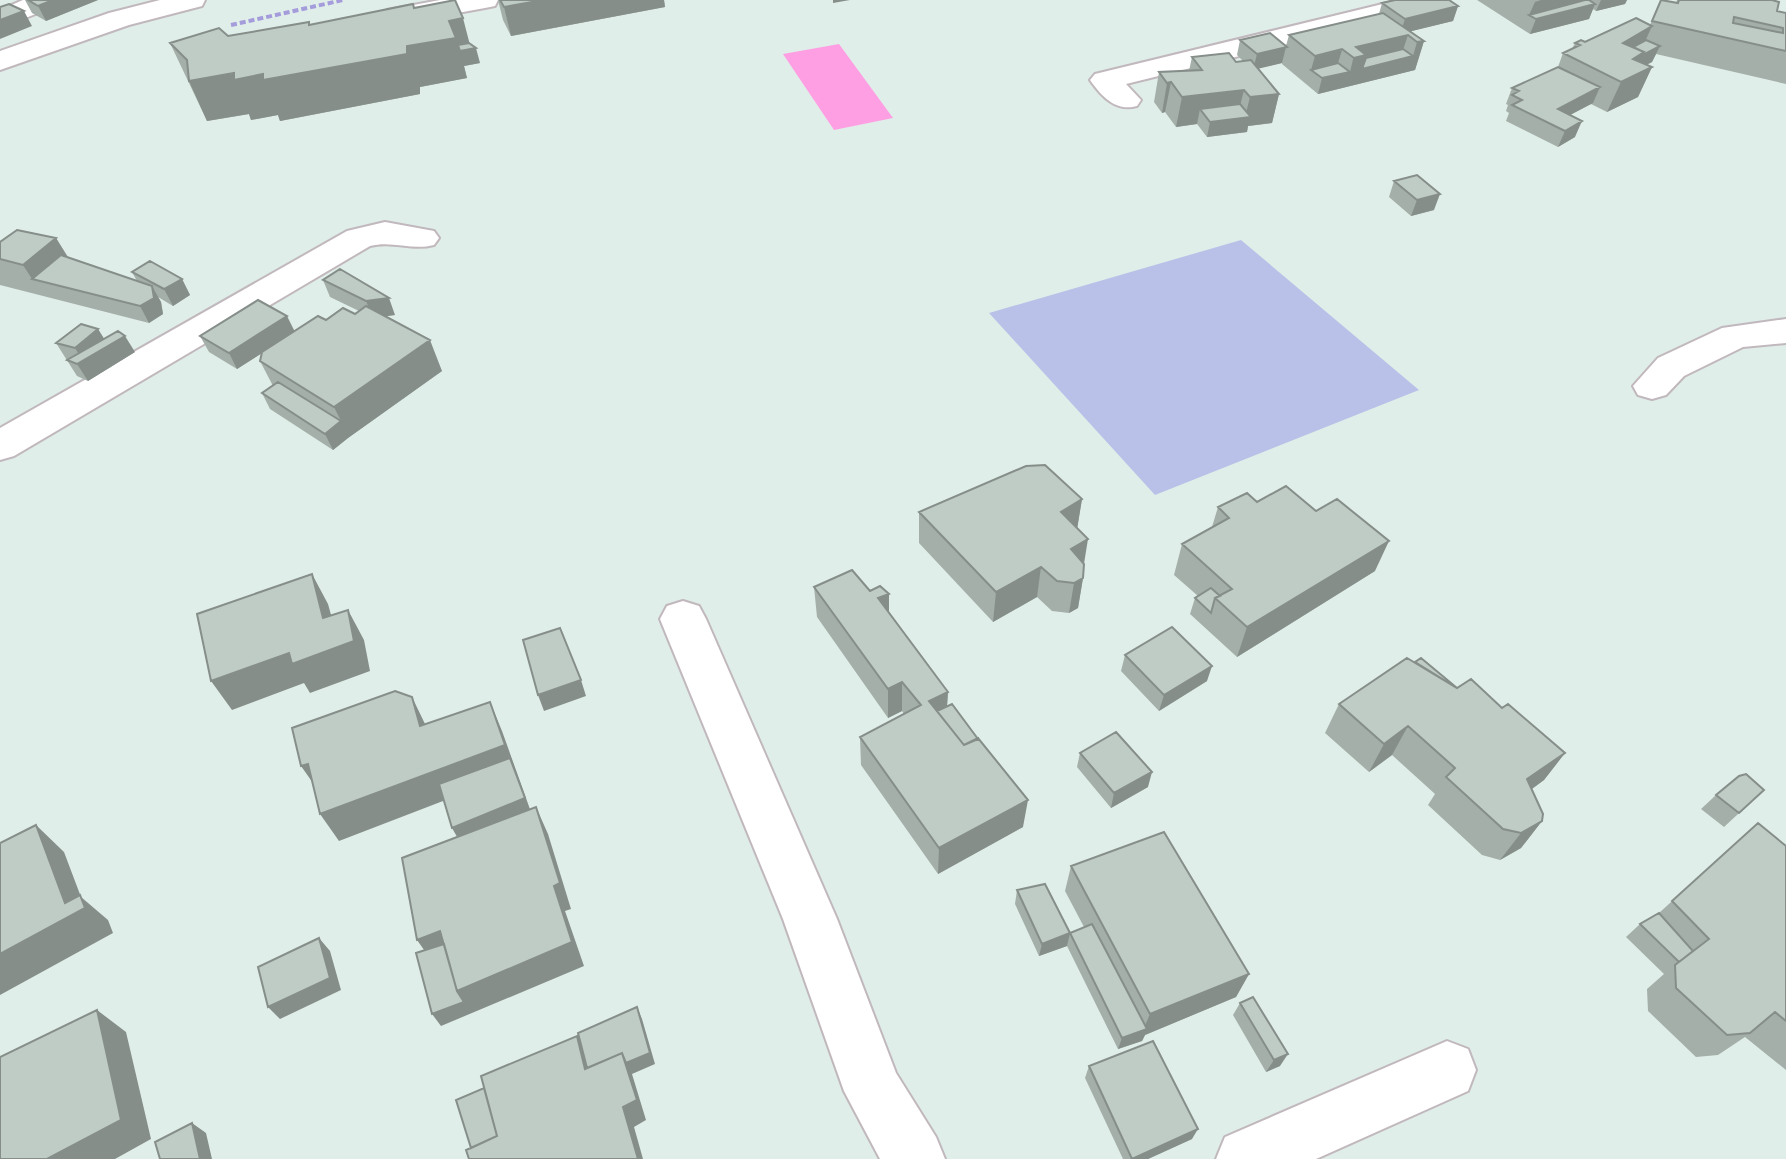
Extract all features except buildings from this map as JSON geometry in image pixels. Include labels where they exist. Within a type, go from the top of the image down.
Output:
[{"type":"street","points":[[0,20],[46,0]]},
{"type":"street","points":[[0,61],[119,19],[192,0]]},
{"type":"street","points":[[363,22],[485,0]]},
{"type":"street","points":[[1126,100],[1105,80],[1432,0]]},
{"type":"street","points":[[0,446],[359,238],[385,232],[422,238]]},
{"type":"street","points":[[1652,386],[1671,367],[1735,336],[1786,331]]},
{"type":"street","points":[[683,619],[810,919],[874,1091],[914,1159]]},
{"type":"street","points":[[1247,1159],[1447,1070]]},
{"type":"shaded area","points":[[839,44],[893,118],[834,130],[783,54]]},
{"type":"shaded area","points":[[1241,240],[1419,390],[1155,495],[989,313]]}]
